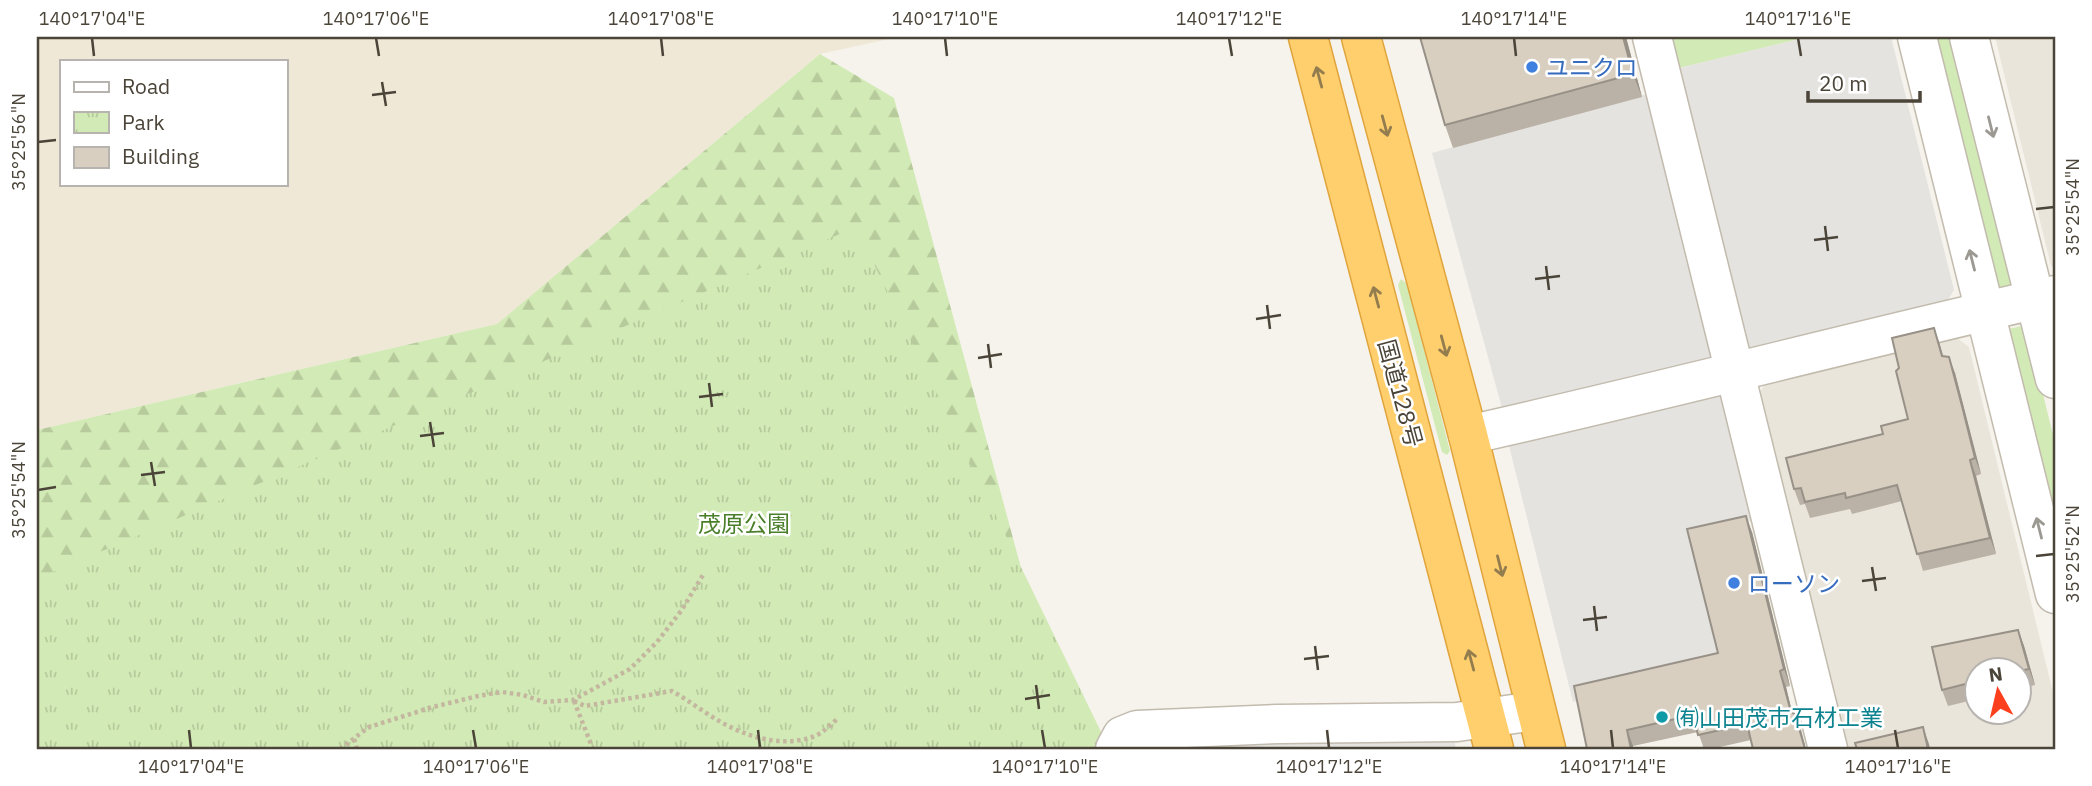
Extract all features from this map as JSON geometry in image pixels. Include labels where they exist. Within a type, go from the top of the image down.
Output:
[{"type":"highway","name":"国道128号","points":[[1308,37],[1490,734]]},
{"type":"highway","points":[[1361,37],[1468,435],[1545,749]]},
{"type":"street","points":[[1652,37],[1828,749]]},
{"type":"street","points":[[1917,37],[2055,594]]},
{"type":"street","points":[[1969,37],[2045,298],[2055,379]]},
{"type":"street","points":[[1468,435],[1736,373],[1984,310],[2045,298]]},
{"type":"street","points":[[1115,749],[1122,736],[1137,730],[1278,724],[1457,722],[1490,734],[1535,711]]},
{"type":"path","points":[[340,749],[369,727],[478,696],[502,692],[544,702],[573,700],[630,668],[657,642],[704,575]]},
{"type":"path","points":[[573,700],[585,706],[672,691],[741,732],[783,741],[807,739],[820,733],[837,719]]},
{"type":"path","points":[[573,700],[593,749]]},
{"type":"path","points":[[354,739],[357,749]]},
{"type":"shaded area","points":[[37,37],[898,37],[820,54],[497,324],[37,430]]},
{"type":"shaded area","points":[[1808,37],[1891,37],[1954,290],[1943,308],[1765,353],[1745,346],[1675,69]]},
{"type":"shaded area","points":[[1995,37],[2055,37],[2055,268],[2051,266]]},
{"type":"shaded area","points":[[1651,93],[1719,367],[1505,419],[1432,153]]},
{"type":"shaded area","points":[[1949,332],[1969,347],[2055,701],[2055,749],[1846,749],[1757,396],[1772,374]]},
{"type":"shaded area","points":[[1721,386],[1755,520],[1727,527],[1729,666],[1573,702],[1507,438]]},
{"type":"shaded area","points":[[1454,738],[1456,749],[1129,749],[1131,744]]},
{"type":"green space","points":[[1667,37],[1808,37],[1675,69]]},
{"type":"green space","points":[[1932,37],[1955,37],[2012,285],[2002,289],[1995,287]]},
{"type":"green space","name":"茂原公園","points":[[820,54],[894,98],[1070,749],[37,749],[37,430],[497,324]]},
{"type":"green space","name":"茂原公園","points":[[856,227],[1104,738],[1100,749],[37,749],[37,579]]},
{"type":"green space","points":[[1401,279],[1407,284],[1450,451],[1447,455],[1442,452],[1398,285]]},
{"type":"green space","points":[[2026,325],[2055,443],[2055,536],[2004,330]]},
{"type":"building","name":"ユニクロ","points":[[1420,37],[1623,37],[1633,74],[1445,125]]},
{"type":"building","points":[[1934,328],[1942,356],[1949,357],[1975,458],[1970,460],[1990,538],[1917,554],[1897,485],[1846,498],[1845,493],[1805,502],[1801,488],[1794,489],[1786,458],[1883,434],[1881,426],[1908,419],[1896,371],[1899,368],[1892,338]]},
{"type":"building","points":[[1746,516],[1784,669],[1780,671],[1805,749],[1753,749],[1747,724],[1698,735],[1693,715],[1627,730],[1631,749],[1587,749],[1574,686],[1718,653],[1687,529]]},
{"type":"building","points":[[2018,630],[2025,656],[1962,656],[1962,685],[1942,690],[1932,647]]},
{"type":"building","points":[[1923,727],[1928,749],[1857,749],[1855,743]]},
{"type":"place","name":"ユニクロ","points":[[1532,67]]},
{"type":"place","name":"ローソン","points":[[1734,583]]},
{"type":"place","name":"㈲山田茂市石材工業","points":[[1662,717]]}]
